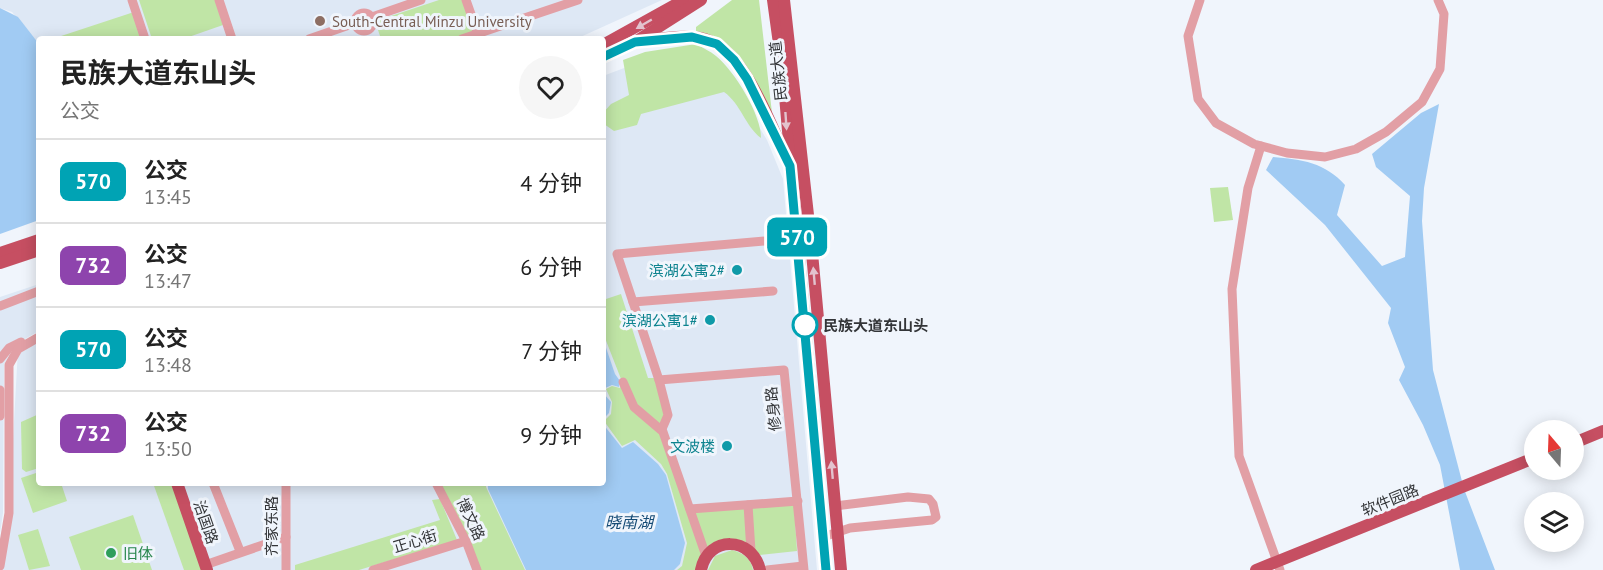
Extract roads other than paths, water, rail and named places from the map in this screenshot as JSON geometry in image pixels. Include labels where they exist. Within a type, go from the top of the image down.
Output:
[{"type":"main road","points":[[606,43],[684,0]]},
{"type":"main road","points":[[606,56],[635,42],[702,0]]},
{"type":"main road","name":"民族大道","points":[[773,0],[782,63],[826,570]]},
{"type":"main road","name":"民族大道","points":[[784,0],[789,24],[841,570]]},
{"type":"main road","points":[[789,24],[792,0]]},
{"type":"main road","points":[[635,42],[692,37],[709,40],[725,50],[756,94],[790,166]]},
{"type":"main road","points":[[0,253],[36,241]]},
{"type":"main road","points":[[0,263],[36,251]]},
{"type":"main road","points":[[1584,439],[1603,431]]},
{"type":"main road","name":"软件园路","points":[[1256,570],[1278,566],[1524,462]]},
{"type":"main road","name":"治国路","points":[[178,486],[206,567]]},
{"type":"main road","points":[[701,570],[706,556],[716,547],[729,543],[751,551],[760,570]]},
{"type":"street","points":[[132,0],[144,36]]},
{"type":"street","points":[[219,0],[231,36]]},
{"type":"street","points":[[372,17],[372,26],[368,35],[358,29],[355,23],[356,17],[361,13],[372,17],[408,2],[422,0]]},
{"type":"street","points":[[466,0],[478,34]]},
{"type":"street","points":[[472,36],[579,0]]},
{"type":"street","points":[[1200,0],[1188,36],[1198,99],[1216,123],[1261,146],[1325,157],[1356,149],[1386,132],[1422,102],[1440,69],[1444,14],[1438,0]]},
{"type":"street","points":[[318,36],[355,23]]},
{"type":"street","points":[[1261,146],[1248,188],[1232,290],[1239,456],[1278,566]]},
{"type":"street","points":[[706,556],[662,429],[668,415],[659,380],[617,254],[775,240]]},
{"type":"street","points":[[633,302],[773,291]]},
{"type":"street","points":[[0,306],[36,292]]},
{"type":"street","points":[[0,359],[9,348],[36,334]]},
{"type":"street","points":[[0,566],[9,513],[9,365],[18,349],[36,339]]},
{"type":"street","name":"修身路","points":[[659,380],[784,370],[804,568]]},
{"type":"street","points":[[623,382],[634,407],[661,430]]},
{"type":"street","points":[[0,390],[0,416]]},
{"type":"street","points":[[214,486],[240,550]]},
{"type":"street","name":"齐家东路","points":[[286,486],[286,570]]},
{"type":"street","name":"博文路","points":[[438,486],[466,541],[477,570]]},
{"type":"street","points":[[823,537],[850,528],[932,520],[936,517],[929,499],[908,498],[835,506]]},
{"type":"street","points":[[690,509],[798,501]]},
{"type":"street","points":[[748,505],[751,551]]},
{"type":"street","points":[[206,567],[240,550],[286,537]]},
{"type":"street","name":"正心街","points":[[377,569],[466,541]]},
{"type":"street","points":[[767,570],[804,568]]},
{"type":"water","points":[[0,8],[18,17],[36,40],[36,221],[0,234]]},
{"type":"water","points":[[1439,104],[1424,188],[1422,221],[1433,370],[1464,489],[1495,570],[1460,570],[1440,465],[1423,425],[1399,380],[1405,367],[1388,323],[1391,308],[1325,225],[1266,170],[1273,157],[1283,158],[1321,167],[1338,178],[1345,185],[1337,215],[1382,266],[1405,257],[1410,196],[1376,167],[1372,154],[1421,113]]},
{"type":"water","points":[[606,348],[615,374],[620,381],[619,387],[612,385],[606,388]]},
{"type":"water","points":[[606,396],[611,402],[609,413],[606,416]]},
{"type":"water","name":"晓南湖","points":[[606,428],[622,448],[633,442],[658,464],[666,475],[685,543],[680,564],[674,570],[526,570],[488,486],[606,486]]},
{"type":"place","name":"South-Central Minzu University","points":[[320,21]]},
{"type":"place","name":"滨湖公寓2#","points":[[737,270]]},
{"type":"place","name":"滨湖公寓1#","points":[[710,320]]},
{"type":"place","name":"民族大道东山头","points":[[805,325]]},
{"type":"place","name":"文波楼","points":[[727,446]]},
{"type":"place","name":"旧体","points":[[111,553]]}]
